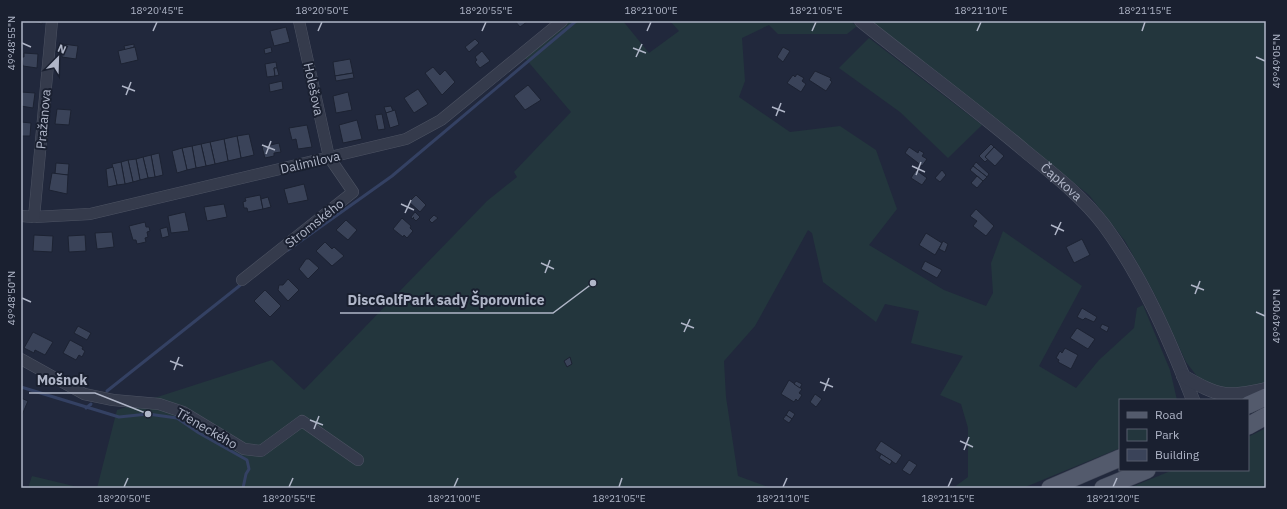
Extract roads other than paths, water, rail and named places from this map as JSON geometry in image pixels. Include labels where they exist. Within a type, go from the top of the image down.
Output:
[{"type":"main road","points":[[1249,406],[1266,397]]},
{"type":"main road","points":[[1249,425],[1266,416]]},
{"type":"main road","points":[[1050,488],[1119,458]]},
{"type":"main road","points":[[1103,488],[1145,471]]},
{"type":"street","name":"Pražanova","points":[[34,217],[52,21]]},
{"type":"street","name":"Holešova","points":[[299,21],[329,157]]},
{"type":"street","name":"Dalimilova","points":[[21,216],[34,217],[90,214],[406,139],[441,120],[562,21]]},
{"type":"street","name":"Čapkova","points":[[861,21],[992,123],[1082,199],[1103,224],[1141,283],[1183,376],[1192,399]]},
{"type":"street","name":"Stromského","points":[[242,280],[353,192],[329,157]]},
{"type":"street","name":"Třeneckého","points":[[21,360],[84,394],[113,400],[158,404],[183,412],[244,449],[261,451],[302,421],[358,460]]},
{"type":"street","points":[[1183,376],[1215,393],[1230,396],[1266,389]]},
{"type":"waterway","points":[[288,250],[392,176],[576,21]]},
{"type":"waterway","points":[[107,391],[243,283]]},
{"type":"waterway","points":[[21,387],[119,417],[148,414],[177,418],[199,433],[247,460],[249,469],[246,474],[243,488]]},
{"type":"waterway","points":[[86,408],[91,404]]},
{"type":"place","name":"DiscGolfPark sady Šporovnice","points":[[593,283]]},
{"type":"place","name":"Mošnok","points":[[148,414]]}]
